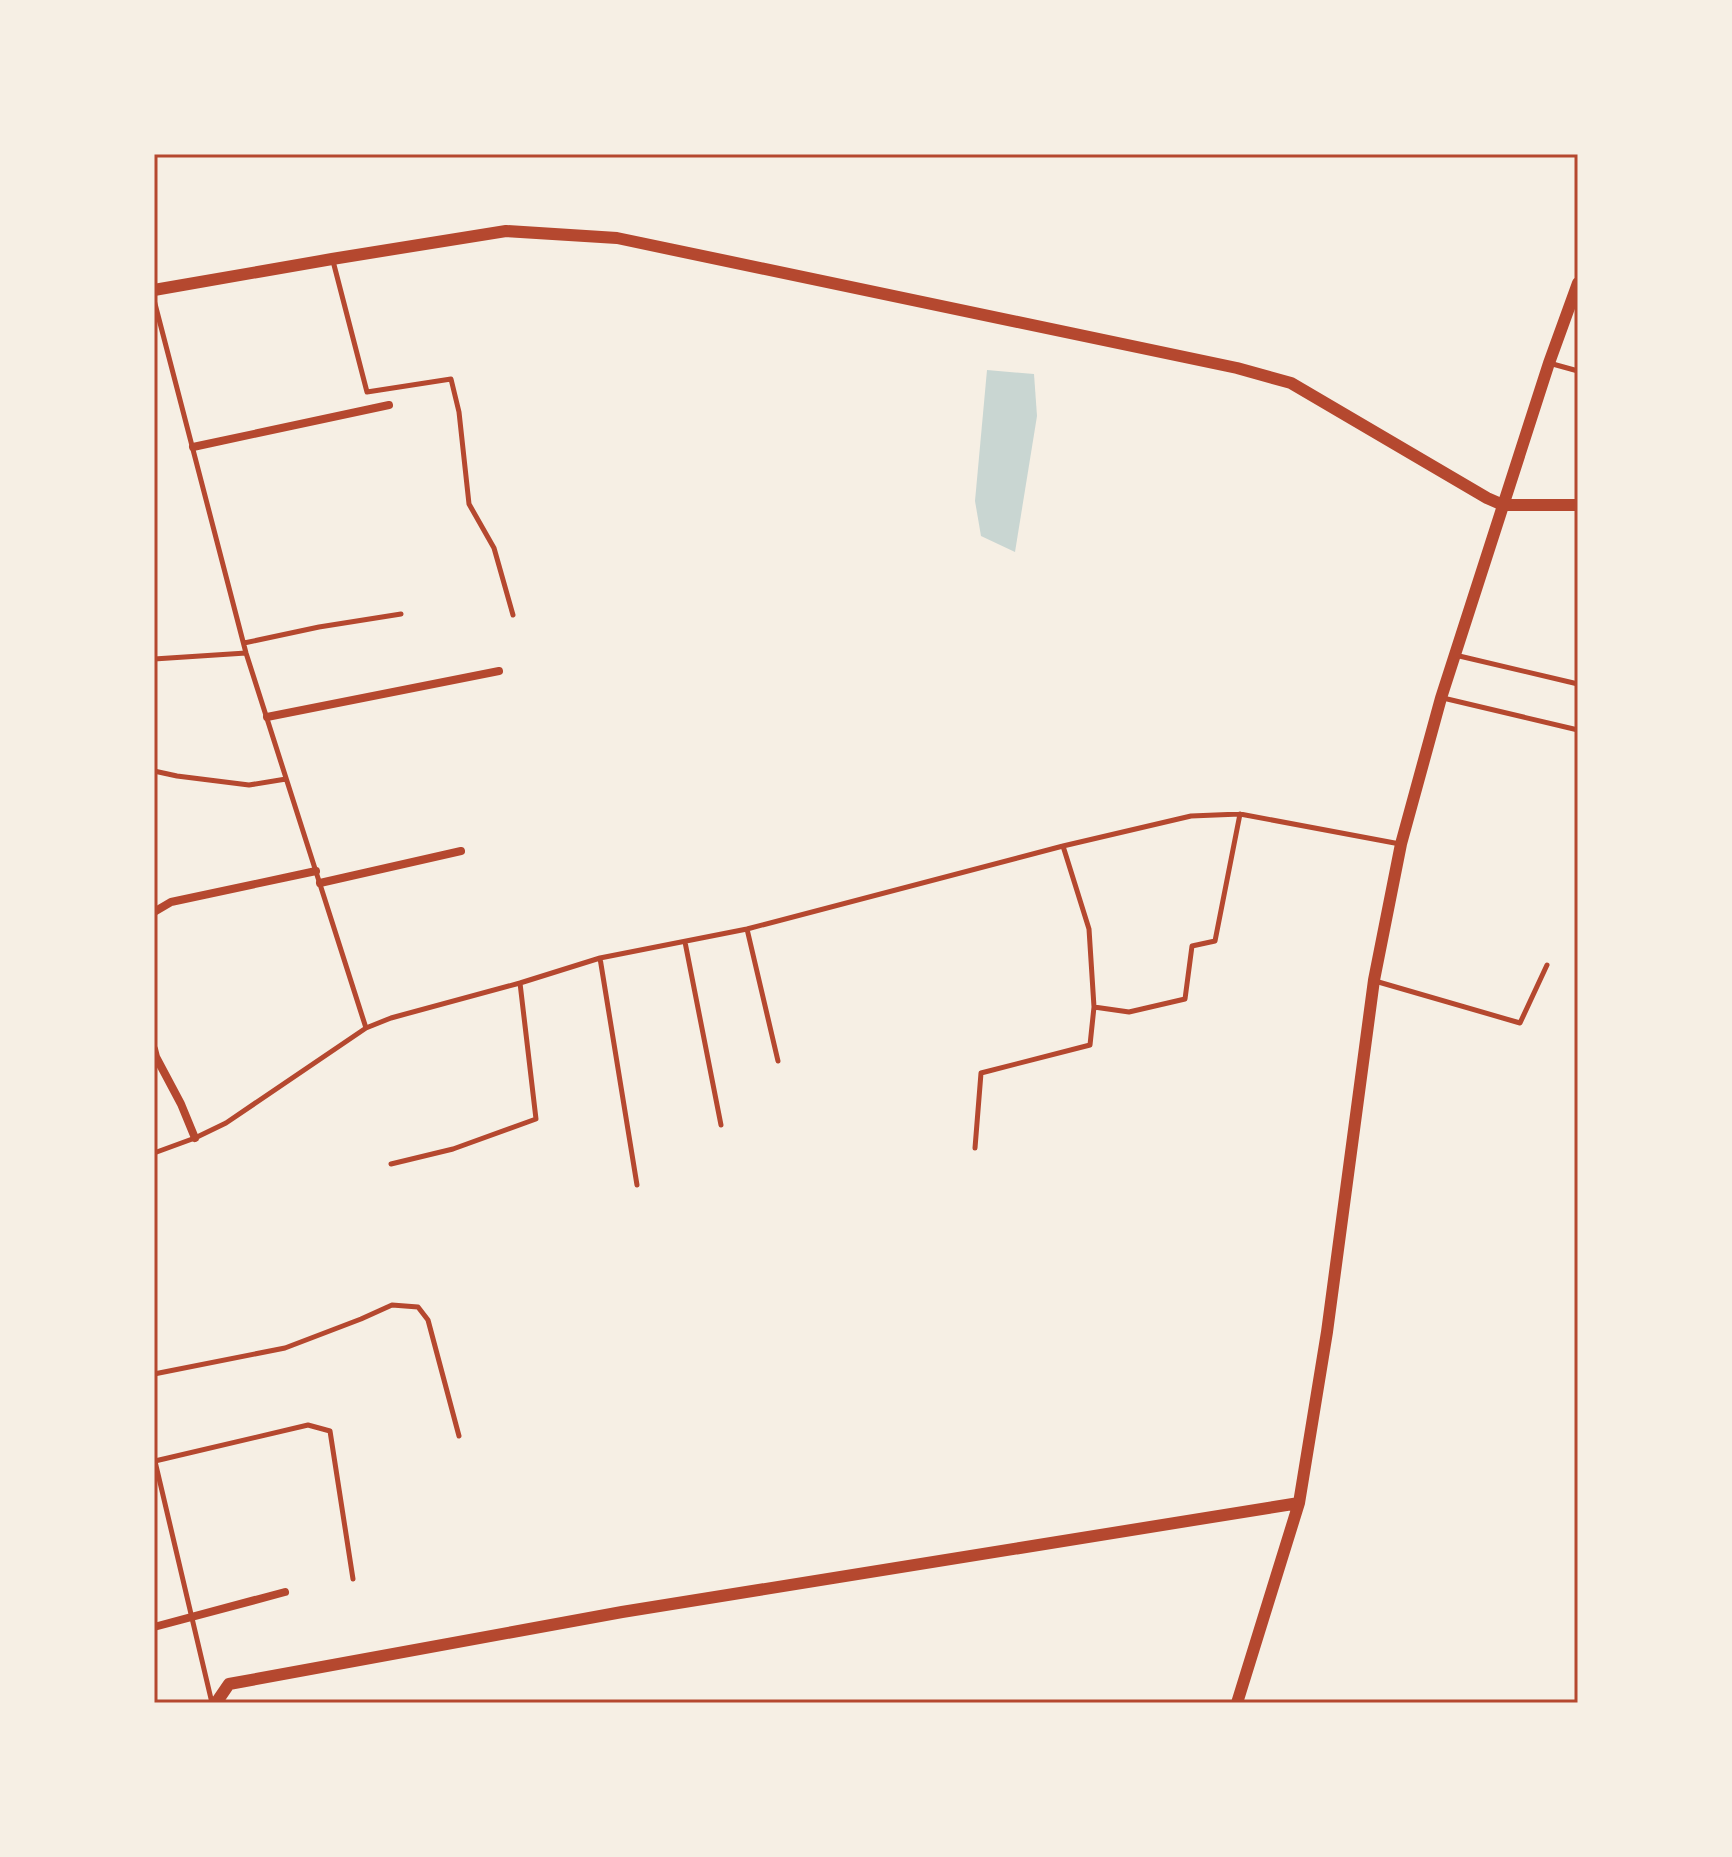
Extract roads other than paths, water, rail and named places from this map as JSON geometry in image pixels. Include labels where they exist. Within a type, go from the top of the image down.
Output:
[{"type":"street","points":[[154,290],[506,231],[617,238],[1237,368],[1291,383],[1503,505],[1578,505]]},
{"type":"street","points":[[1237,1703],[1299,1503],[1327,1332],[1374,980],[1401,844],[1441,698],[1549,363],[1578,283]]},
{"type":"street","points":[[193,447],[389,405]]},
{"type":"street","points":[[267,717],[499,671]]},
{"type":"street","points":[[320,883],[461,851]]},
{"type":"street","points":[[154,912],[171,902],[316,871]]},
{"type":"street","points":[[154,1049],[195,1138]]},
{"type":"street","points":[[214,1703],[229,1684],[386,1655],[622,1612],[1299,1503]]},
{"type":"street","points":[[154,1627],[285,1592]]},
{"type":"lane","points":[[332,259],[367,392],[451,379],[459,412],[469,504],[494,548],[513,615]]},
{"type":"lane","points":[[154,300],[246,653],[366,1028]]},
{"type":"lane","points":[[1549,363],[1578,371]]},
{"type":"lane","points":[[244,643],[401,614]]},
{"type":"lane","points":[[154,659],[246,653]]},
{"type":"lane","points":[[1455,655],[1578,684]]},
{"type":"lane","points":[[1441,698],[1578,730]]},
{"type":"lane","points":[[154,771],[249,785],[286,779]]},
{"type":"lane","points":[[1094,1007],[1129,1012],[1185,999],[1192,946],[1215,941],[1240,814]]},
{"type":"lane","points":[[154,1153],[226,1123],[366,1028],[391,1018],[600,958],[747,929],[1063,846],[1191,816],[1240,814],[1401,844]]},
{"type":"lane","points":[[975,1148],[981,1073],[1090,1045],[1094,1007],[1089,929],[1063,846]]},
{"type":"lane","points":[[747,929],[778,1061]]},
{"type":"lane","points":[[685,942],[721,1125]]},
{"type":"lane","points":[[600,958],[637,1185]]},
{"type":"lane","points":[[1374,980],[1520,1023],[1547,965]]},
{"type":"lane","points":[[391,1164],[453,1149],[536,1119],[520,983]]},
{"type":"lane","points":[[154,1374],[285,1348],[392,1305],[418,1307],[428,1320],[459,1436]]},
{"type":"lane","points":[[214,1703],[154,1459],[308,1425],[330,1431],[353,1579]]}]
